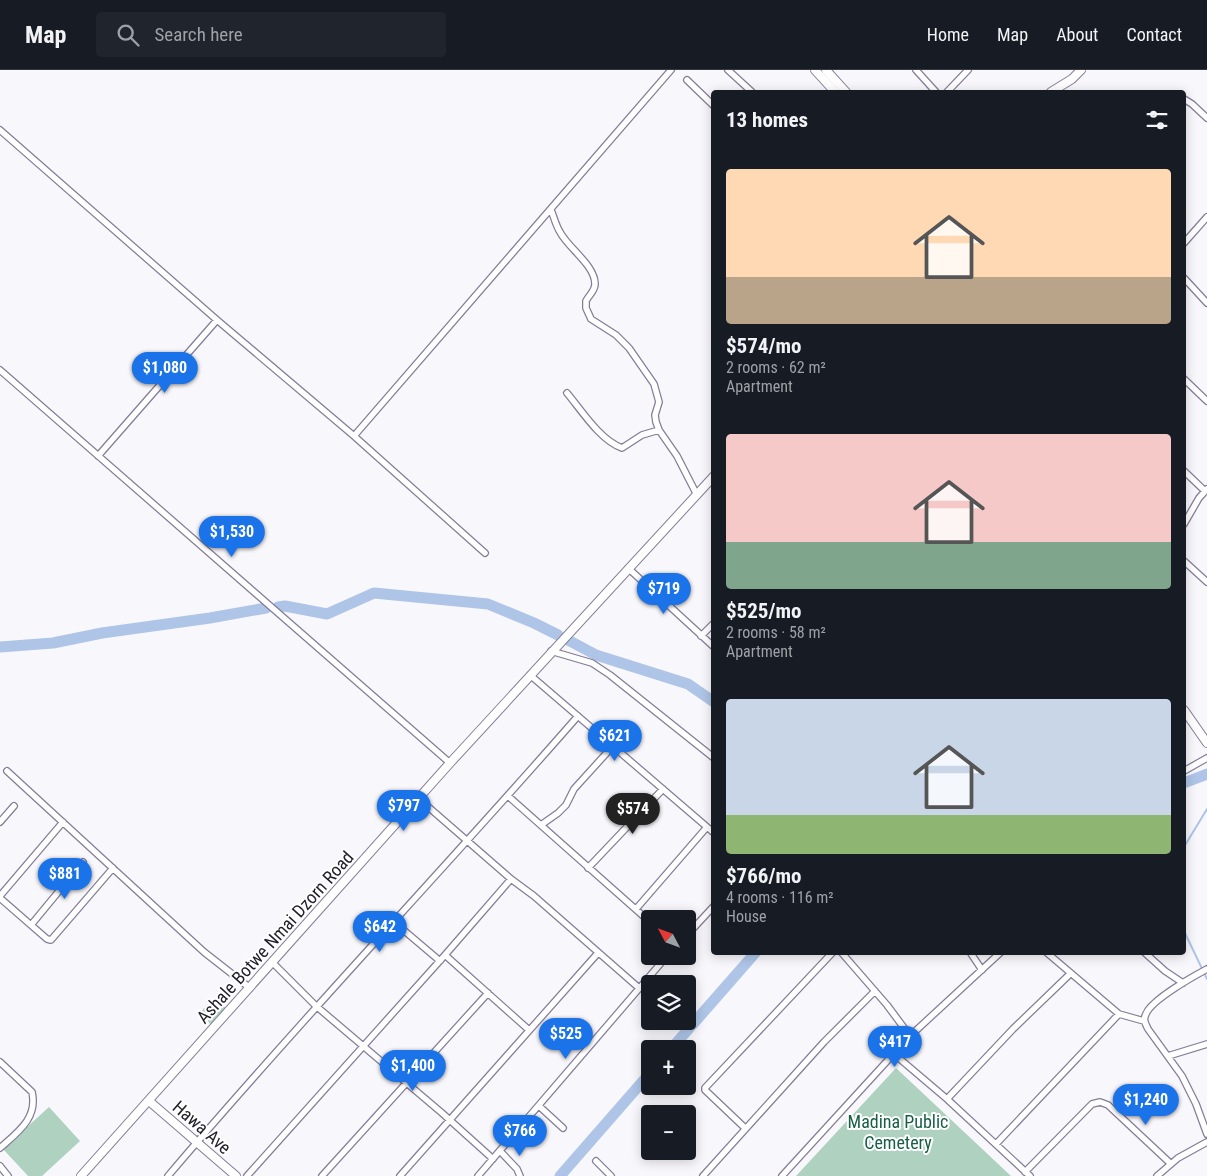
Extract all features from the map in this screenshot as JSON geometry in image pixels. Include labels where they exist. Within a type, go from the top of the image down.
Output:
[{"type":"main road","points":[[815,70],[833,90]]},
{"type":"main road","points":[[826,70],[844,90]]},
{"type":"main road","points":[[1063,90],[1081,70]]},
{"type":"main road","points":[[1054,90],[1072,79]]},
{"type":"main road","name":"Ashale Botwe Nmai Dzorn Road","points":[[81,1176],[530,674],[711,479]]},
{"type":"main road","points":[[1186,713],[1207,743]]},
{"type":"main road","name":"Hawa Ave","points":[[149,1101],[236,1176]]},
{"type":"street","points":[[354,436],[671,70]]},
{"type":"street","points":[[728,70],[748,90]]},
{"type":"street","points":[[916,70],[934,90]]},
{"type":"street","points":[[949,90],[968,70]]},
{"type":"street","points":[[687,80],[711,103]]},
{"type":"street","points":[[1186,101],[1207,118]]},
{"type":"street","points":[[0,130],[217,320],[354,436],[485,553]]},
{"type":"street","points":[[551,210],[559,232],[593,274],[594,290],[586,301],[586,308],[591,319],[616,335],[630,348],[654,384],[659,402],[655,415],[659,430],[677,456],[697,495]]},
{"type":"street","points":[[1186,240],[1207,217]]},
{"type":"street","points":[[1186,280],[1207,303]]},
{"type":"street","points":[[98,456],[217,320]]},
{"type":"street","points":[[0,370],[450,763]]},
{"type":"street","points":[[1186,381],[1207,402]]},
{"type":"street","points":[[568,393],[601,434],[616,446],[622,448],[642,435],[659,430]]},
{"type":"street","points":[[1186,473],[1206,490],[1186,521]]},
{"type":"street","points":[[1186,563],[1207,582]]},
{"type":"street","points":[[628,568],[711,644]]},
{"type":"street","points":[[701,636],[711,626]]},
{"type":"street","points":[[551,651],[592,663],[610,675],[711,756]]},
{"type":"street","points":[[530,674],[711,830]]},
{"type":"street","points":[[168,1176],[316,1006],[508,796],[578,716]]},
{"type":"street","points":[[541,826],[566,805],[574,789],[613,746]]},
{"type":"street","points":[[1186,770],[1207,758]]},
{"type":"street","points":[[7,772],[204,952],[250,988]]},
{"type":"street","points":[[588,868],[662,789]]},
{"type":"street","points":[[508,796],[641,914]]},
{"type":"street","points":[[418,798],[639,988]]},
{"type":"street","points":[[0,822],[14,806]]},
{"type":"street","points":[[63,822],[0,897],[47,939],[51,940],[113,868]]},
{"type":"street","points":[[636,909],[707,827]]},
{"type":"street","points":[[31,925],[83,862]]},
{"type":"street","points":[[247,1176],[363,1048],[511,879]]},
{"type":"street","points":[[696,925],[711,909]]},
{"type":"street","points":[[394,922],[440,961]]},
{"type":"street","points":[[400,1176],[598,953]]},
{"type":"street","points":[[445,955],[529,1030]]},
{"type":"street","points":[[745,1128],[704,1088],[830,955]]},
{"type":"street","points":[[844,955],[887,1005],[910,1036]]},
{"type":"street","points":[[972,955],[982,970]]},
{"type":"street","points":[[782,1176],[910,1036],[998,955]]},
{"type":"street","points":[[1049,955],[1119,1014],[1144,1021]]},
{"type":"street","points":[[1147,955],[1183,983]]},
{"type":"street","points":[[272,962],[316,1006],[363,1048],[493,1159]]},
{"type":"street","points":[[478,1176],[659,965]]},
{"type":"street","points":[[1207,969],[1183,983],[1149,1008],[1144,1021],[1190,1091],[1207,1134]]},
{"type":"street","points":[[947,1099],[1013,1029],[1070,974]]},
{"type":"street","points":[[702,1176],[843,1021],[874,991]]},
{"type":"street","points":[[322,1176],[488,993]]},
{"type":"street","points":[[996,1144],[1119,1014]]},
{"type":"street","points":[[1168,1056],[1207,1044]]},
{"type":"street","points":[[894,1054],[947,1099],[1027,1174],[1092,1104],[1100,1102],[1108,1104],[1170,1164]]},
{"type":"street","points":[[0,1062],[32,1092],[34,1099],[28,1122],[0,1148]]},
{"type":"street","points":[[539,1106],[563,1128]]},
{"type":"street","points":[[1157,1176],[1170,1164],[1207,1142]]},
{"type":"street","points":[[500,1151],[517,1169],[520,1176]]},
{"type":"street","points":[[596,1160],[611,1176]]},
{"type":"street","points":[[0,1166],[8,1176]]},
{"type":"green space","points":[[225,1007],[227,1009],[213,1024],[210,1024],[202,1011],[204,1008]]},
{"type":"green space","name":"Madina Public Cemetery","points":[[896,1068],[1011,1176],[796,1176]]},
{"type":"green space","points":[[49,1107],[80,1141],[42,1176],[28,1176],[3,1149]]},
{"type":"waterway","points":[[278,607],[285,606],[327,614],[374,593],[488,604],[558,635]]},
{"type":"waterway","points":[[0,647],[53,643],[102,633],[266,608]]},
{"type":"waterway","points":[[568,640],[596,655],[688,684],[711,700]]},
{"type":"waterway","points":[[1186,782],[1207,774]]},
{"type":"waterway","points":[[1186,844],[1207,809]]},
{"type":"waterway","points":[[1186,935],[1207,979]]},
{"type":"waterway","points":[[679,1040],[753,955]]},
{"type":"waterway","points":[[560,1176],[641,1083]]}]
